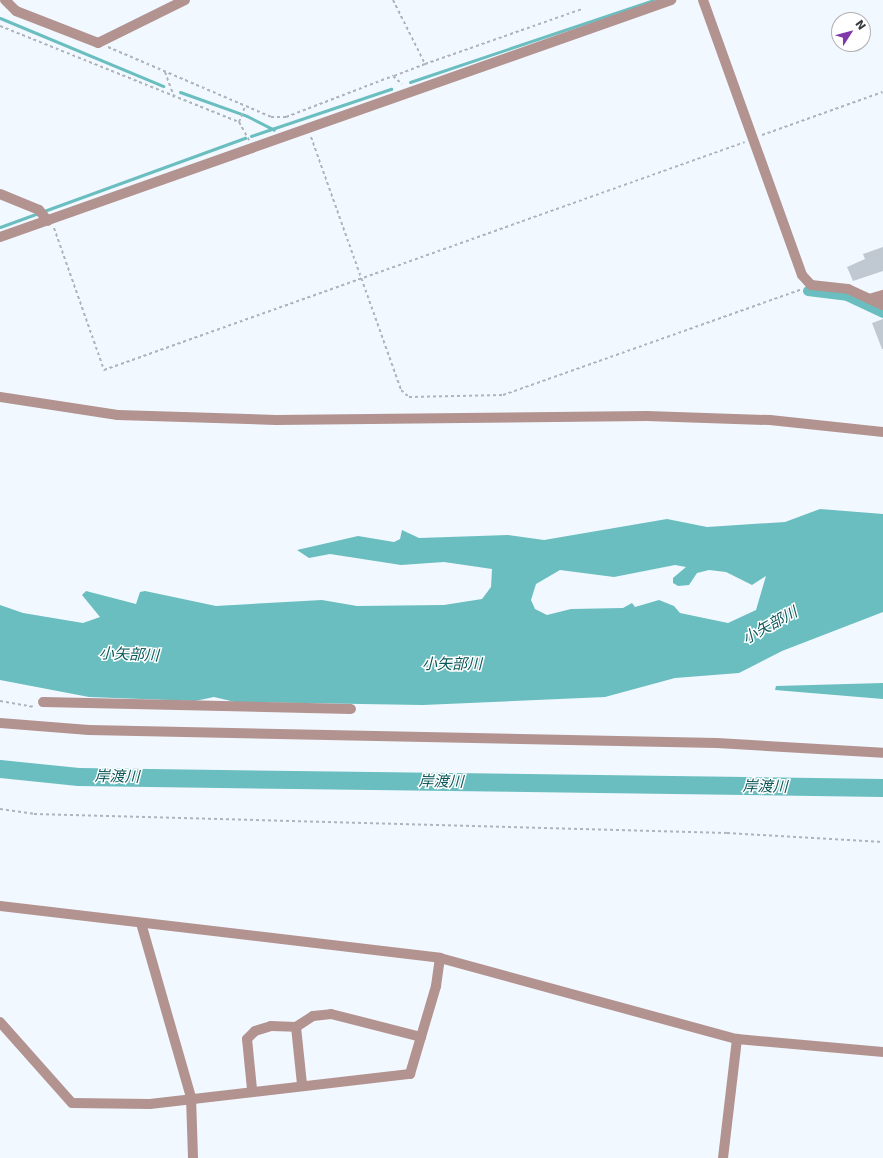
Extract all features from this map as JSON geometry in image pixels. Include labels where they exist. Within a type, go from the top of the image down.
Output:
[{"type":"street","points":[[5,0],[16,11],[98,43],[104,42],[185,0]]},
{"type":"street","points":[[0,237],[43,216],[251,147],[658,2],[671,0]]},
{"type":"street","points":[[703,0],[802,275],[810,285],[848,289],[883,305]]},
{"type":"street","points":[[0,194],[43,216]]},
{"type":"street","points":[[869,299],[883,295]]},
{"type":"street","points":[[0,397],[118,414],[276,420],[647,416],[770,420],[883,432]]},
{"type":"street","points":[[43,702],[351,709]]},
{"type":"street","points":[[0,724],[89,730],[717,743],[883,753]]},
{"type":"street","points":[[0,906],[440,958],[738,1039],[883,1052]]},
{"type":"street","points":[[141,923],[191,1097],[194,1158]]},
{"type":"street","points":[[0,1022],[72,1103],[150,1104],[252,1089],[410,1074],[436,986],[440,958]]},
{"type":"street","points":[[252,1089],[247,1039],[255,1031],[271,1026],[296,1027],[313,1016],[331,1014],[421,1037]]},
{"type":"street","points":[[296,1027],[302,1084]]},
{"type":"street","points":[[723,1158],[738,1039]]},
{"type":"path","points":[[393,0],[425,64]]},
{"type":"path","points":[[104,42],[111,50],[271,117],[286,117],[425,64],[582,8]]},
{"type":"path","points":[[0,26],[239,122]]},
{"type":"path","points":[[164,71],[174,97]]},
{"type":"path","points":[[393,76],[407,91]]},
{"type":"path","points":[[43,216],[54,228],[104,370],[362,280],[883,92]]},
{"type":"path","points":[[245,106],[239,122],[251,147]]},
{"type":"path","points":[[307,127],[401,390],[409,397],[503,395],[810,285]]},
{"type":"path","points":[[0,701],[42,708],[43,702]]},
{"type":"path","points":[[0,809],[34,814],[727,832],[883,842]]},
{"type":"water","name":"小矢部川","points":[[820,509],[883,514],[883,612],[782,651],[739,673],[675,678],[605,697],[423,705],[235,702],[214,697],[195,701],[89,697],[0,680],[0,605],[23,613],[83,623],[100,617],[82,595],[86,591],[136,604],[140,592],[145,591],[216,606],[322,600],[357,606],[444,605],[482,599],[491,587],[492,569],[444,562],[401,565],[330,554],[309,558],[297,550],[358,536],[394,542],[400,539],[402,530],[419,538],[508,535],[544,540],[667,519],[707,527],[785,522]],"holes":[[[675,565],[686,567],[673,578],[673,583],[678,586],[689,585],[697,573],[709,570],[726,572],[752,585],[766,576],[756,610],[728,623],[680,613],[674,606],[659,600],[635,607],[632,603],[623,608],[571,609],[547,615],[535,609],[531,600],[536,584],[560,570],[614,577]]]},
{"type":"water","points":[[883,683],[883,699],[775,690],[776,686]]},
{"type":"building","points":[[883,247],[883,271],[853,281],[847,267],[865,259],[863,254]]},
{"type":"building","points":[[883,319],[883,349],[882,349],[872,323]]},
{"type":"waterway","points":[[410,82],[654,0]]},
{"type":"waterway","points":[[0,18],[163,86]]},
{"type":"waterway","points":[[251,136],[391,89]]},
{"type":"waterway","points":[[180,92],[247,116],[274,130]]},
{"type":"waterway","points":[[0,227],[245,138]]},
{"type":"waterway","points":[[808,291],[847,296],[883,313]]},
{"type":"waterway","name":"岸渡川","points":[[0,769],[79,777],[883,788]]}]
